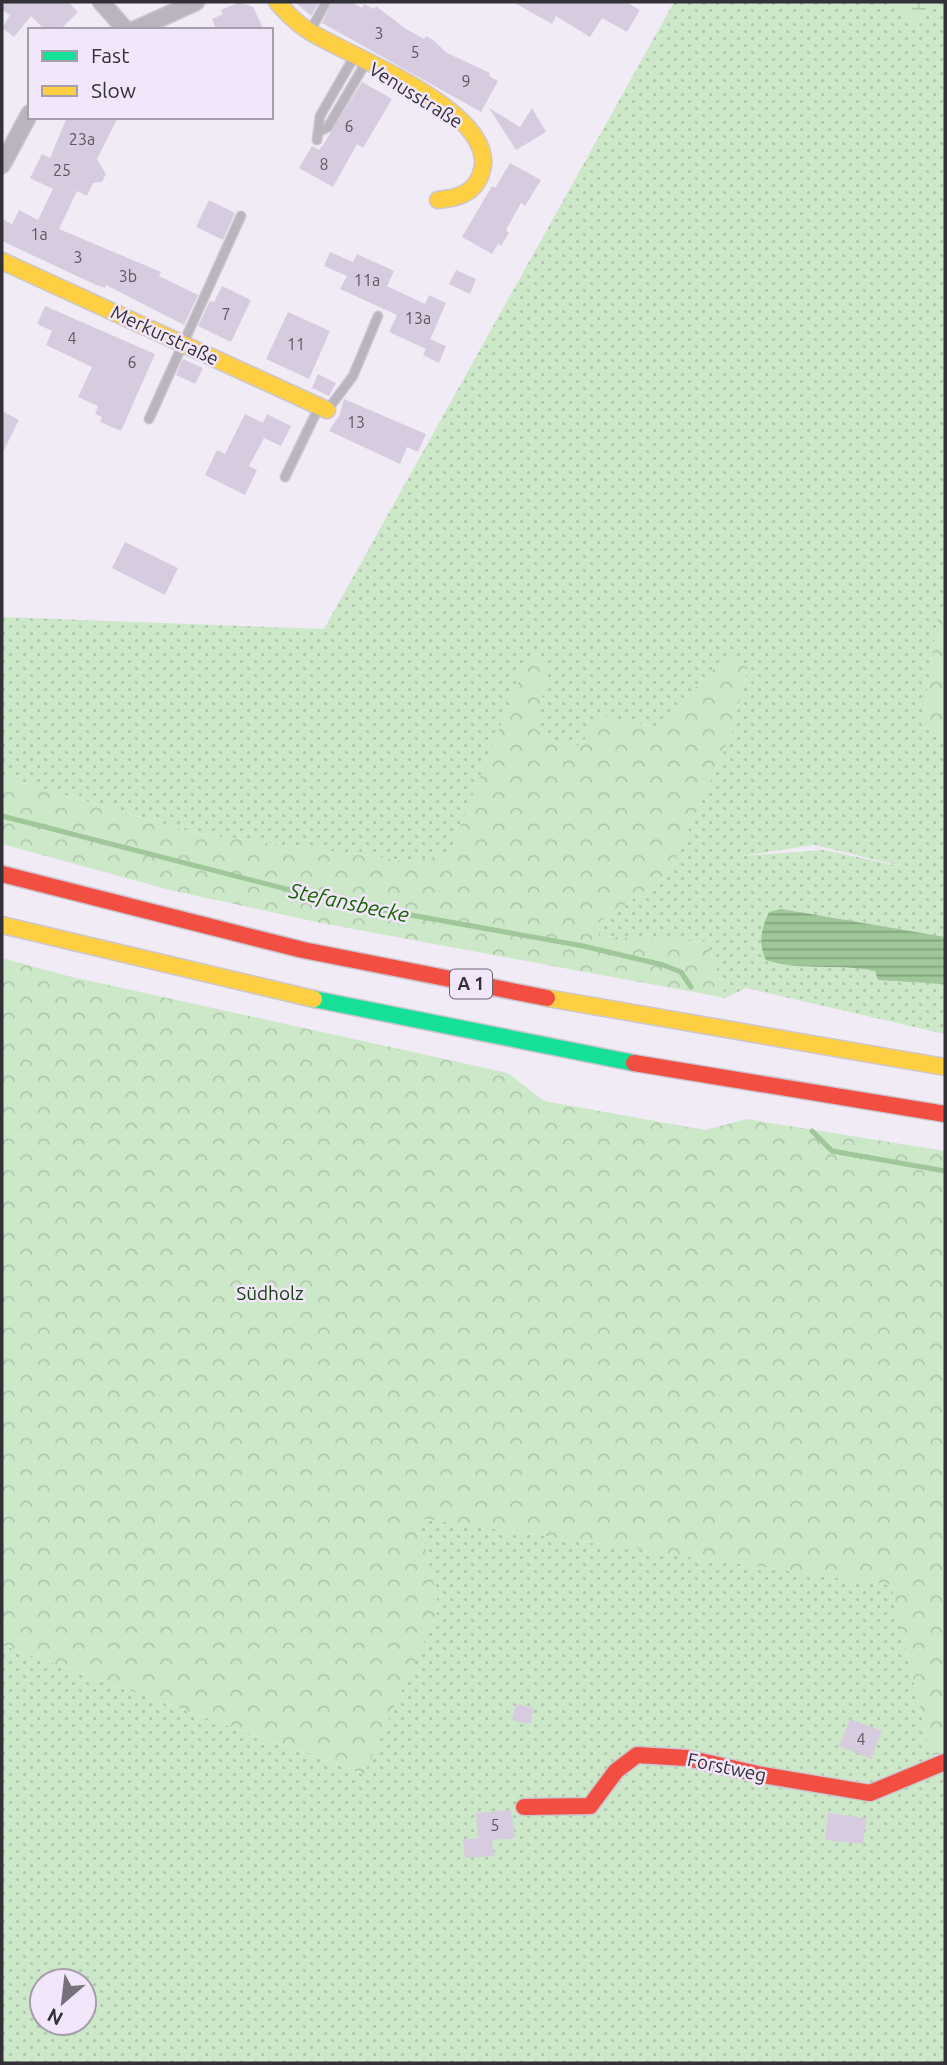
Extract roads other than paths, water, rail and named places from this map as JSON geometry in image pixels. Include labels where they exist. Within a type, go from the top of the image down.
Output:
[{"type":"main road","name":"Venusstraße","points":[[278,2],[292,19],[310,32],[455,116],[470,128],[477,140],[484,165],[475,187],[454,199],[438,200]]},
{"type":"main road","name":"Merkurstraße","points":[[2,261],[324,408]]},
{"type":"main road","name":"A 1","points":[[2,874],[162,917],[345,959],[556,1000],[945,1067]]},
{"type":"main road","name":"A 1","points":[[2,925],[376,1013],[806,1094],[945,1114]]},
{"type":"main road","name":"Forstweg","points":[[524,1807],[590,1806],[616,1771],[637,1755],[687,1758],[762,1775],[870,1793],[945,1762]]},
{"type":"street","points":[[101,2],[124,28]]},
{"type":"street","points":[[138,28],[196,2]]},
{"type":"street","points":[[2,165],[28,117]]},
{"type":"lane","points":[[310,32],[326,2]]},
{"type":"lane","points":[[323,134],[360,60]]},
{"type":"lane","points":[[149,419],[241,216]]},
{"type":"lane","points":[[285,477],[324,408],[353,376],[378,316]]},
{"type":"waterway","name":"Stefansbecke","points":[[2,816],[333,901],[583,946],[663,965],[681,972],[691,987]]},
{"type":"waterway","name":"Stefansbecke","points":[[812,1131],[832,1151],[945,1171]]},
{"type":"park label","name":"Südholz","points":[[270,1293]]}]
